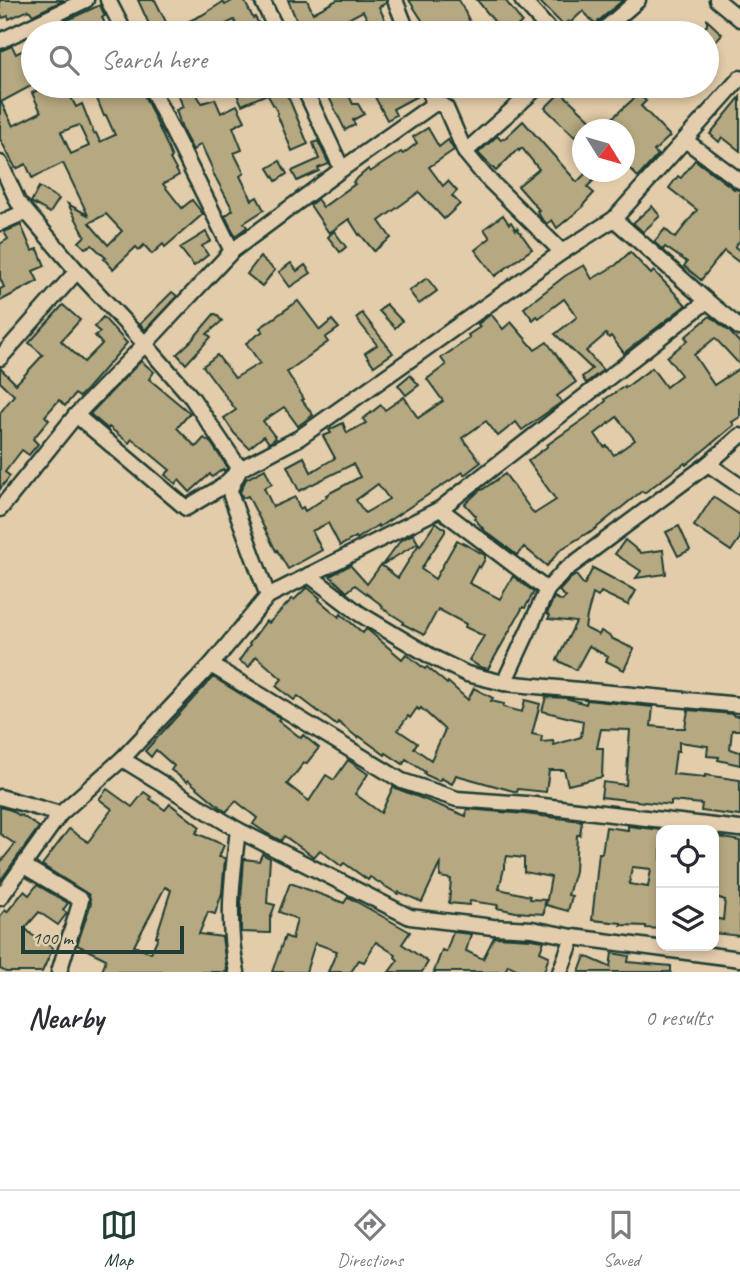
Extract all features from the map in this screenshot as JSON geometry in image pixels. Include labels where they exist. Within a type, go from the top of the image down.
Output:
[{"type":"street","points":[[42,21],[86,0]]},
{"type":"street","points":[[108,0],[119,21]]},
{"type":"street","points":[[262,0],[272,21]]},
{"type":"street","points":[[395,0],[403,21]]},
{"type":"street","points":[[522,0],[540,21]]},
{"type":"street","points":[[614,21],[638,0]]},
{"type":"street","points":[[717,0],[740,19]]},
{"type":"street","points":[[0,41],[21,31]]},
{"type":"street","points":[[76,415],[186,508],[223,486],[240,469],[299,438],[562,252],[614,219],[740,78]]},
{"type":"street","points":[[156,98],[232,251]]},
{"type":"street","points":[[309,98],[342,169]]},
{"type":"street","points":[[432,98],[434,104]]},
{"type":"street","points":[[465,152],[526,98]]},
{"type":"street","points":[[0,509],[76,415],[232,251],[434,104],[446,108],[465,152],[484,175],[562,252]]},
{"type":"street","points":[[685,140],[740,181]]},
{"type":"street","points":[[0,163],[25,212],[191,398],[240,469]]},
{"type":"street","points":[[0,223],[25,212]]},
{"type":"street","points":[[614,219],[740,328]]},
{"type":"street","points":[[0,358],[77,271]]},
{"type":"street","points":[[0,898],[60,814],[122,759],[211,666],[268,596],[440,509],[707,301]]},
{"type":"street","points":[[504,682],[547,590],[564,571],[708,464],[740,436]]},
{"type":"street","points":[[708,464],[740,486]]},
{"type":"street","points":[[240,469],[230,489],[231,496],[268,596]]},
{"type":"street","points":[[440,509],[547,590]]},
{"type":"street","points":[[309,575],[360,614],[432,657],[467,674],[504,682],[740,705]]},
{"type":"street","points":[[211,666],[402,781],[457,799],[526,804],[740,829]]},
{"type":"street","points":[[122,759],[238,830],[410,917],[532,929],[740,959]]},
{"type":"street","points":[[0,797],[60,814]]},
{"type":"street","points":[[237,972],[232,947],[231,887],[238,830]]},
{"type":"street","points":[[24,866],[81,900],[59,972]]},
{"type":"street","points":[[560,972],[573,937]]},
{"type":"building","points":[[0,0],[64,0],[33,15],[29,10],[9,19],[8,16],[3,18],[0,13]]},
{"type":"building","points":[[138,0],[155,0],[166,21],[148,21]]},
{"type":"building","points":[[234,0],[244,0],[257,21],[189,21],[223,2],[225,5]]},
{"type":"building","points":[[288,0],[307,0],[313,13],[337,0],[386,0],[386,3],[379,7],[386,21],[368,21],[363,11],[344,21],[297,21]]},
{"type":"building","points":[[409,0],[459,0],[470,21],[422,21]]},
{"type":"building","points":[[477,0],[505,0],[521,21],[494,21]]},
{"type":"building","points":[[538,0],[623,0],[598,21],[592,21],[583,11],[572,21],[559,21]]},
{"type":"building","points":[[100,5],[105,16],[102,17],[104,21],[65,21]]},
{"type":"building","points":[[12,46],[16,54],[21,51],[21,91],[1,102],[13,126],[41,112],[34,98],[71,98],[76,107],[82,104],[100,142],[115,135],[97,98],[145,98],[179,175],[163,184],[182,208],[192,200],[203,214],[165,247],[163,244],[152,254],[144,245],[139,250],[136,247],[113,269],[92,245],[85,248],[79,242],[85,236],[68,204],[88,215],[63,163],[32,178],[26,164],[16,169],[0,139],[0,51]],"holes":[[[79,125],[89,146],[71,154],[61,132]],[[106,214],[122,231],[108,245],[89,223]]]},
{"type":"building","points":[[740,97],[740,151],[722,137],[719,142],[710,134]]},
{"type":"building","points":[[180,98],[199,98],[202,103],[215,99],[221,113],[237,105],[245,121],[233,127],[242,150],[234,153],[244,173],[240,176],[252,200],[257,197],[264,210],[244,223],[247,227],[235,236],[225,216],[233,210],[201,144],[193,150],[184,134],[176,110],[183,107]]},
{"type":"building","points":[[239,98],[258,98],[242,105]]},
{"type":"building","points":[[269,98],[288,98],[308,144],[292,151]]},
{"type":"building","points":[[329,98],[350,98],[364,114],[353,120],[355,125],[345,130]]},
{"type":"building","points":[[376,98],[414,98],[393,109],[396,115],[387,120]]},
{"type":"building","points":[[555,98],[567,98],[589,119],[572,119],[572,134],[545,108]]},
{"type":"building","points":[[635,98],[643,98],[646,101],[641,106],[670,136],[654,151],[658,155],[638,177],[635,174],[635,119],[611,119]]},
{"type":"building","points":[[523,121],[572,176],[572,182],[592,182],[587,187],[594,193],[584,206],[557,228],[552,220],[547,224],[537,211],[539,210],[518,186],[539,169],[522,148],[496,171],[478,153],[497,136],[501,140]]},
{"type":"building","points":[[428,128],[439,147],[448,140],[454,150],[429,167],[443,186],[448,181],[457,191],[452,196],[460,204],[444,219],[419,192],[379,221],[391,238],[374,251],[349,219],[329,233],[310,205],[317,199],[323,207],[355,184],[353,182],[368,169],[370,172],[401,152],[403,154],[417,143],[413,137]]},
{"type":"building","points":[[318,141],[329,164],[297,181],[292,171],[319,159],[313,143]]},
{"type":"building","points":[[695,160],[734,189],[740,190],[740,240],[735,247],[740,251],[740,263],[724,251],[701,280],[684,266],[687,262],[665,247],[663,250],[654,242],[665,229],[675,238],[697,210],[669,188]]},
{"type":"building","points":[[280,161],[287,174],[276,181],[268,168]]},
{"type":"building","points":[[39,187],[59,199],[50,213],[31,202]]},
{"type":"building","points":[[652,206],[660,216],[643,232],[633,223]]},
{"type":"building","points":[[503,215],[509,224],[511,222],[516,230],[517,228],[532,249],[495,276],[475,250],[490,238],[484,229]]},
{"type":"building","points":[[21,225],[32,251],[38,249],[45,266],[33,271],[38,281],[0,301],[0,289],[4,287],[0,278],[0,244],[8,239],[4,232]]},
{"type":"building","points":[[334,231],[346,247],[340,252],[328,237]]},
{"type":"building","points":[[206,232],[211,241],[202,246],[208,255],[194,266],[180,248]]},
{"type":"building","points":[[630,252],[651,274],[654,271],[686,305],[624,353],[611,336],[609,338],[606,334],[586,351],[603,370],[586,383],[582,377],[592,369],[555,334],[577,317],[564,299],[533,320],[524,308],[565,276],[584,265],[592,279],[616,265]]},
{"type":"building","points":[[260,257],[275,270],[262,286],[247,274]]},
{"type":"building","points":[[291,263],[297,271],[305,265],[311,273],[290,287],[279,272]]},
{"type":"building","points":[[427,278],[437,291],[419,304],[409,291]]},
{"type":"building","points":[[172,292],[177,296],[145,330],[140,324]]},
{"type":"building","points":[[298,301],[320,330],[332,320],[339,328],[325,338],[328,342],[287,372],[313,415],[298,426],[284,407],[263,421],[276,438],[269,443],[264,436],[249,448],[224,418],[236,410],[203,366],[217,355],[235,378],[260,363],[246,343],[263,331],[260,328]]},
{"type":"building","points":[[386,304],[402,321],[395,328],[379,311]]},
{"type":"building","points":[[63,305],[80,320],[61,341],[84,362],[102,344],[95,336],[100,332],[94,327],[103,317],[127,343],[79,397],[75,394],[65,406],[59,400],[45,416],[49,420],[33,439],[38,444],[29,455],[22,450],[5,472],[10,476],[0,489],[0,413],[14,395],[0,382],[0,368],[16,384],[43,355],[29,343]]},
{"type":"building","points":[[362,313],[393,353],[374,366],[365,353],[377,345],[356,318]]},
{"type":"building","points":[[214,314],[222,321],[207,334],[211,337],[186,364],[177,354]]},
{"type":"building","points":[[491,314],[503,329],[511,322],[535,350],[547,342],[576,382],[557,396],[562,402],[522,430],[516,422],[498,436],[486,421],[462,438],[481,462],[464,475],[463,472],[379,527],[378,525],[340,546],[328,523],[312,531],[322,550],[288,569],[248,496],[243,498],[240,492],[246,479],[265,469],[272,484],[264,488],[273,507],[295,497],[300,509],[303,507],[305,511],[327,497],[326,495],[360,477],[353,464],[299,491],[287,466],[304,457],[311,472],[335,458],[323,436],[343,423],[347,433],[366,423],[363,419],[381,405],[385,410],[404,397],[418,418],[443,401],[427,379],[446,365],[441,358],[470,338],[468,335],[480,327],[478,324]],"holes":[[[378,484],[389,499],[365,513],[356,500]]]},
{"type":"building","points":[[710,316],[740,343],[740,365],[715,338],[694,355],[714,385],[740,368],[740,417],[732,422],[734,425],[686,465],[685,463],[644,493],[642,491],[590,533],[560,550],[547,566],[524,547],[517,555],[485,531],[465,504],[481,489],[505,474],[534,514],[556,500],[528,461],[587,417],[606,401],[605,399],[652,368],[666,387],[681,375],[667,357],[688,340],[685,337]],"holes":[[[617,417],[635,440],[614,455],[595,434]]]},
{"type":"building","points":[[141,361],[154,372],[149,379],[190,413],[177,428],[196,447],[204,438],[211,443],[228,468],[212,477],[210,474],[190,492],[179,480],[176,484],[165,475],[170,470],[132,439],[129,443],[90,414]]},
{"type":"building","points":[[410,375],[419,385],[406,395],[398,385]]},
{"type":"building","points":[[713,497],[740,515],[740,538],[731,551],[694,526]]},
{"type":"building","points":[[436,522],[445,532],[421,569],[435,579],[457,540],[485,555],[480,568],[478,566],[469,583],[500,599],[513,576],[534,592],[488,669],[469,660],[484,636],[465,627],[466,624],[438,609],[424,635],[403,624],[404,622],[355,585],[347,592],[330,576],[350,565],[367,584],[381,565],[398,578]]},
{"type":"building","points":[[679,526],[690,550],[678,556],[666,532]]},
{"type":"building","points":[[413,534],[418,543],[382,565],[401,540]]},
{"type":"building","points":[[625,540],[641,553],[663,550],[666,574],[636,578],[641,571],[615,554]]},
{"type":"building","points":[[593,568],[636,591],[628,605],[601,592],[598,597],[593,594],[585,628],[599,635],[601,631],[634,649],[624,670],[606,661],[608,657],[589,646],[576,670],[557,660],[576,622],[548,619],[550,616],[547,614],[554,597],[562,601],[566,597],[559,591],[570,579],[576,575],[584,585]]},
{"type":"building","points":[[307,587],[339,617],[341,614],[363,633],[368,630],[402,659],[406,654],[425,669],[427,667],[468,700],[474,688],[493,698],[491,701],[504,704],[503,707],[522,712],[525,700],[540,704],[532,734],[542,736],[541,742],[553,741],[554,745],[581,737],[583,721],[542,711],[546,697],[566,698],[586,704],[587,700],[653,707],[651,726],[685,728],[688,710],[740,716],[740,730],[732,730],[730,749],[740,752],[740,765],[718,760],[719,757],[707,756],[708,746],[679,742],[673,774],[740,780],[740,816],[701,811],[702,804],[671,801],[671,805],[601,797],[603,782],[626,785],[630,730],[601,729],[597,748],[603,748],[602,777],[568,785],[564,770],[549,770],[546,792],[518,789],[517,792],[456,775],[452,784],[424,774],[425,772],[406,759],[403,764],[359,736],[358,738],[338,722],[336,725],[298,696],[294,700],[276,686],[282,679],[256,656],[249,667],[239,661],[266,621],[269,623]],"holes":[[[417,708],[421,708],[445,730],[431,760],[414,748],[417,743],[398,730],[408,716],[410,718]]]},
{"type":"building","points":[[213,677],[280,718],[278,720],[301,738],[303,735],[319,748],[287,784],[309,801],[326,775],[334,780],[348,760],[368,774],[355,794],[381,813],[393,787],[466,816],[467,809],[582,821],[580,835],[577,835],[575,871],[568,895],[572,896],[568,911],[546,905],[551,877],[524,872],[524,858],[507,856],[499,889],[530,896],[530,899],[545,900],[544,914],[516,912],[497,908],[498,905],[470,901],[469,905],[449,903],[451,879],[440,877],[441,861],[422,902],[399,892],[398,894],[370,877],[368,880],[344,863],[341,866],[320,850],[314,857],[284,836],[281,841],[266,833],[253,824],[257,818],[236,801],[226,812],[188,780],[187,782],[171,770],[174,766],[156,750],[151,757],[145,751]]},
{"type":"building","points":[[107,789],[132,807],[144,792],[165,810],[170,804],[200,827],[196,833],[224,845],[219,857],[225,858],[222,893],[215,914],[208,912],[199,934],[222,937],[227,972],[102,972],[106,959],[77,945],[91,903],[89,895],[42,865],[69,829],[88,842],[112,809],[99,799]],"holes":[[[165,887],[171,890],[151,953],[134,946]]]},
{"type":"building","points":[[0,807],[21,815],[39,827],[0,881],[0,863],[15,844],[0,834]]},
{"type":"building","points":[[606,827],[656,829],[656,929],[592,920],[599,853],[602,853]],"holes":[[[632,867],[651,869],[648,887],[629,884]]]},
{"type":"building","points":[[719,837],[740,841],[740,936],[719,934],[719,919],[723,920],[725,900],[719,898]]},
{"type":"building","points":[[262,854],[270,858],[267,903],[275,905],[270,919],[270,933],[241,932],[244,859],[259,861]]},
{"type":"building","points":[[290,883],[344,903],[348,897],[410,932],[402,944],[428,962],[422,972],[389,972],[398,960],[396,955],[376,942],[364,962],[359,960],[351,972],[328,972],[337,951],[315,943],[306,972],[272,972],[285,936],[292,939],[297,919],[279,912]]},
{"type":"building","points":[[37,885],[68,903],[63,910],[67,913],[58,925],[39,912],[25,928],[53,948],[42,972],[6,972],[0,969],[0,916],[5,910],[7,912],[24,891],[29,895]]},
{"type":"building","points":[[453,932],[471,934],[466,951],[483,959],[494,937],[544,941],[540,952],[549,956],[544,972],[523,972],[508,965],[505,972],[434,972],[442,950],[446,952]]},
{"type":"building","points":[[612,953],[629,956],[628,962],[671,966],[671,972],[579,972],[585,956],[610,967]]}]
